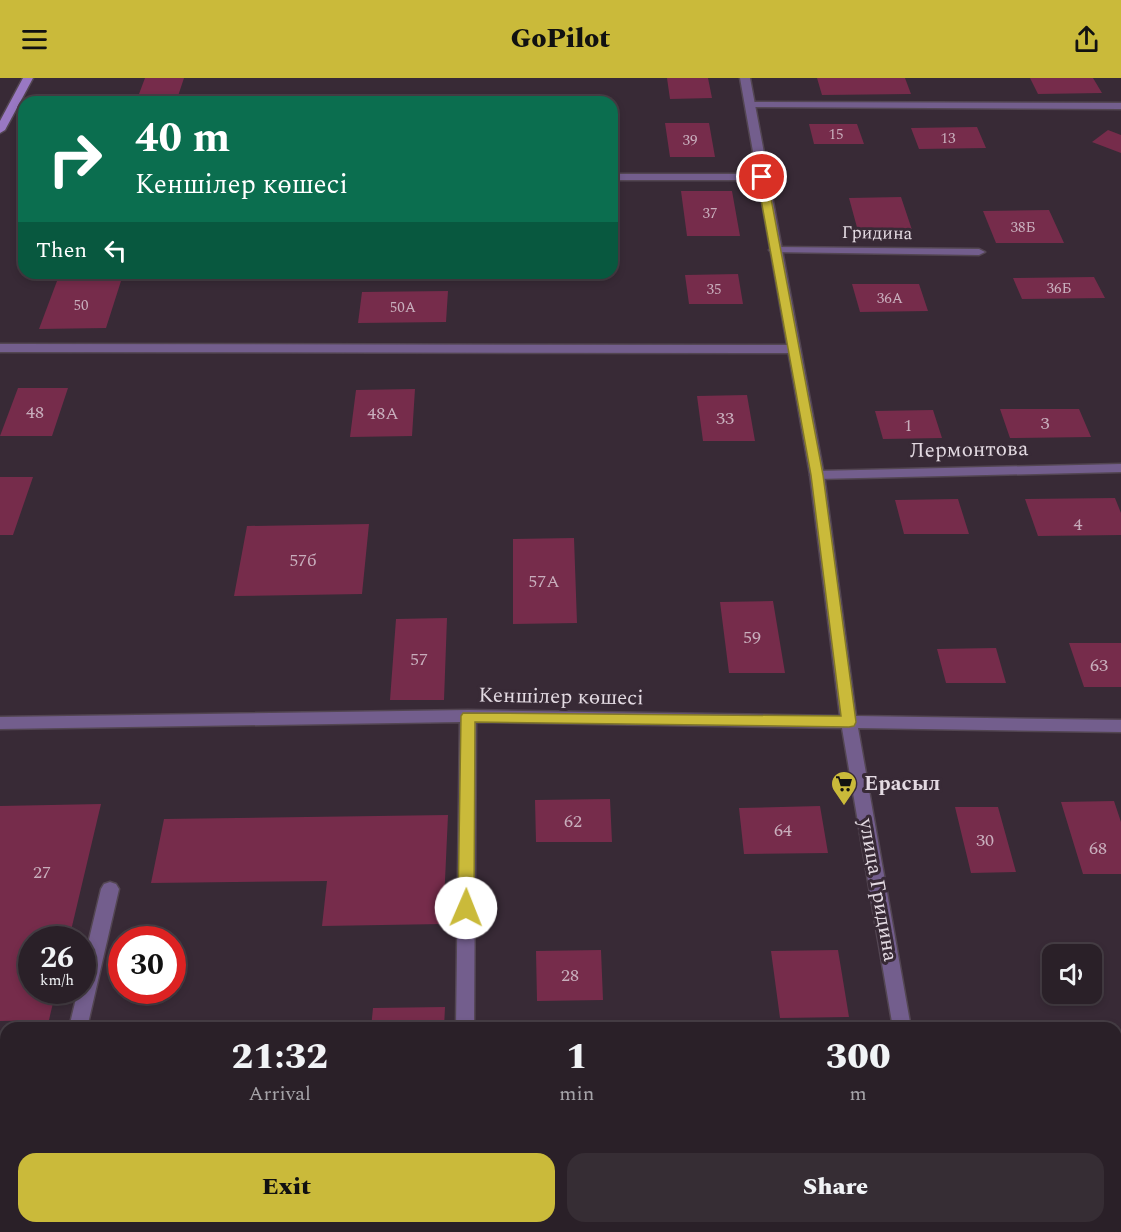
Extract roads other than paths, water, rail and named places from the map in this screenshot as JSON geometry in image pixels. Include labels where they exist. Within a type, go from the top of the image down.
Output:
[{"type":"main road","points":[[18,96],[28,78]]},
{"type":"main road","points":[[0,130],[18,97]]},
{"type":"street","name":"улица Гридина","points":[[745,78],[817,475],[849,722],[901,1022]]},
{"type":"street","points":[[749,105],[1121,106]]},
{"type":"street","points":[[618,177],[762,177]]},
{"type":"street","name":"Гридина","points":[[775,250],[979,252]]},
{"type":"street","points":[[0,348],[794,349]]},
{"type":"street","name":"Лермонтова","points":[[817,475],[1121,468]]},
{"type":"street","points":[[465,1022],[468,716]]},
{"type":"street","name":"Кеншілер көшесі","points":[[0,723],[468,716],[1121,726]]},
{"type":"street","points":[[79,1022],[110,890]]},
{"type":"place","name":"Ерасыл","points":[[844,807]]}]
